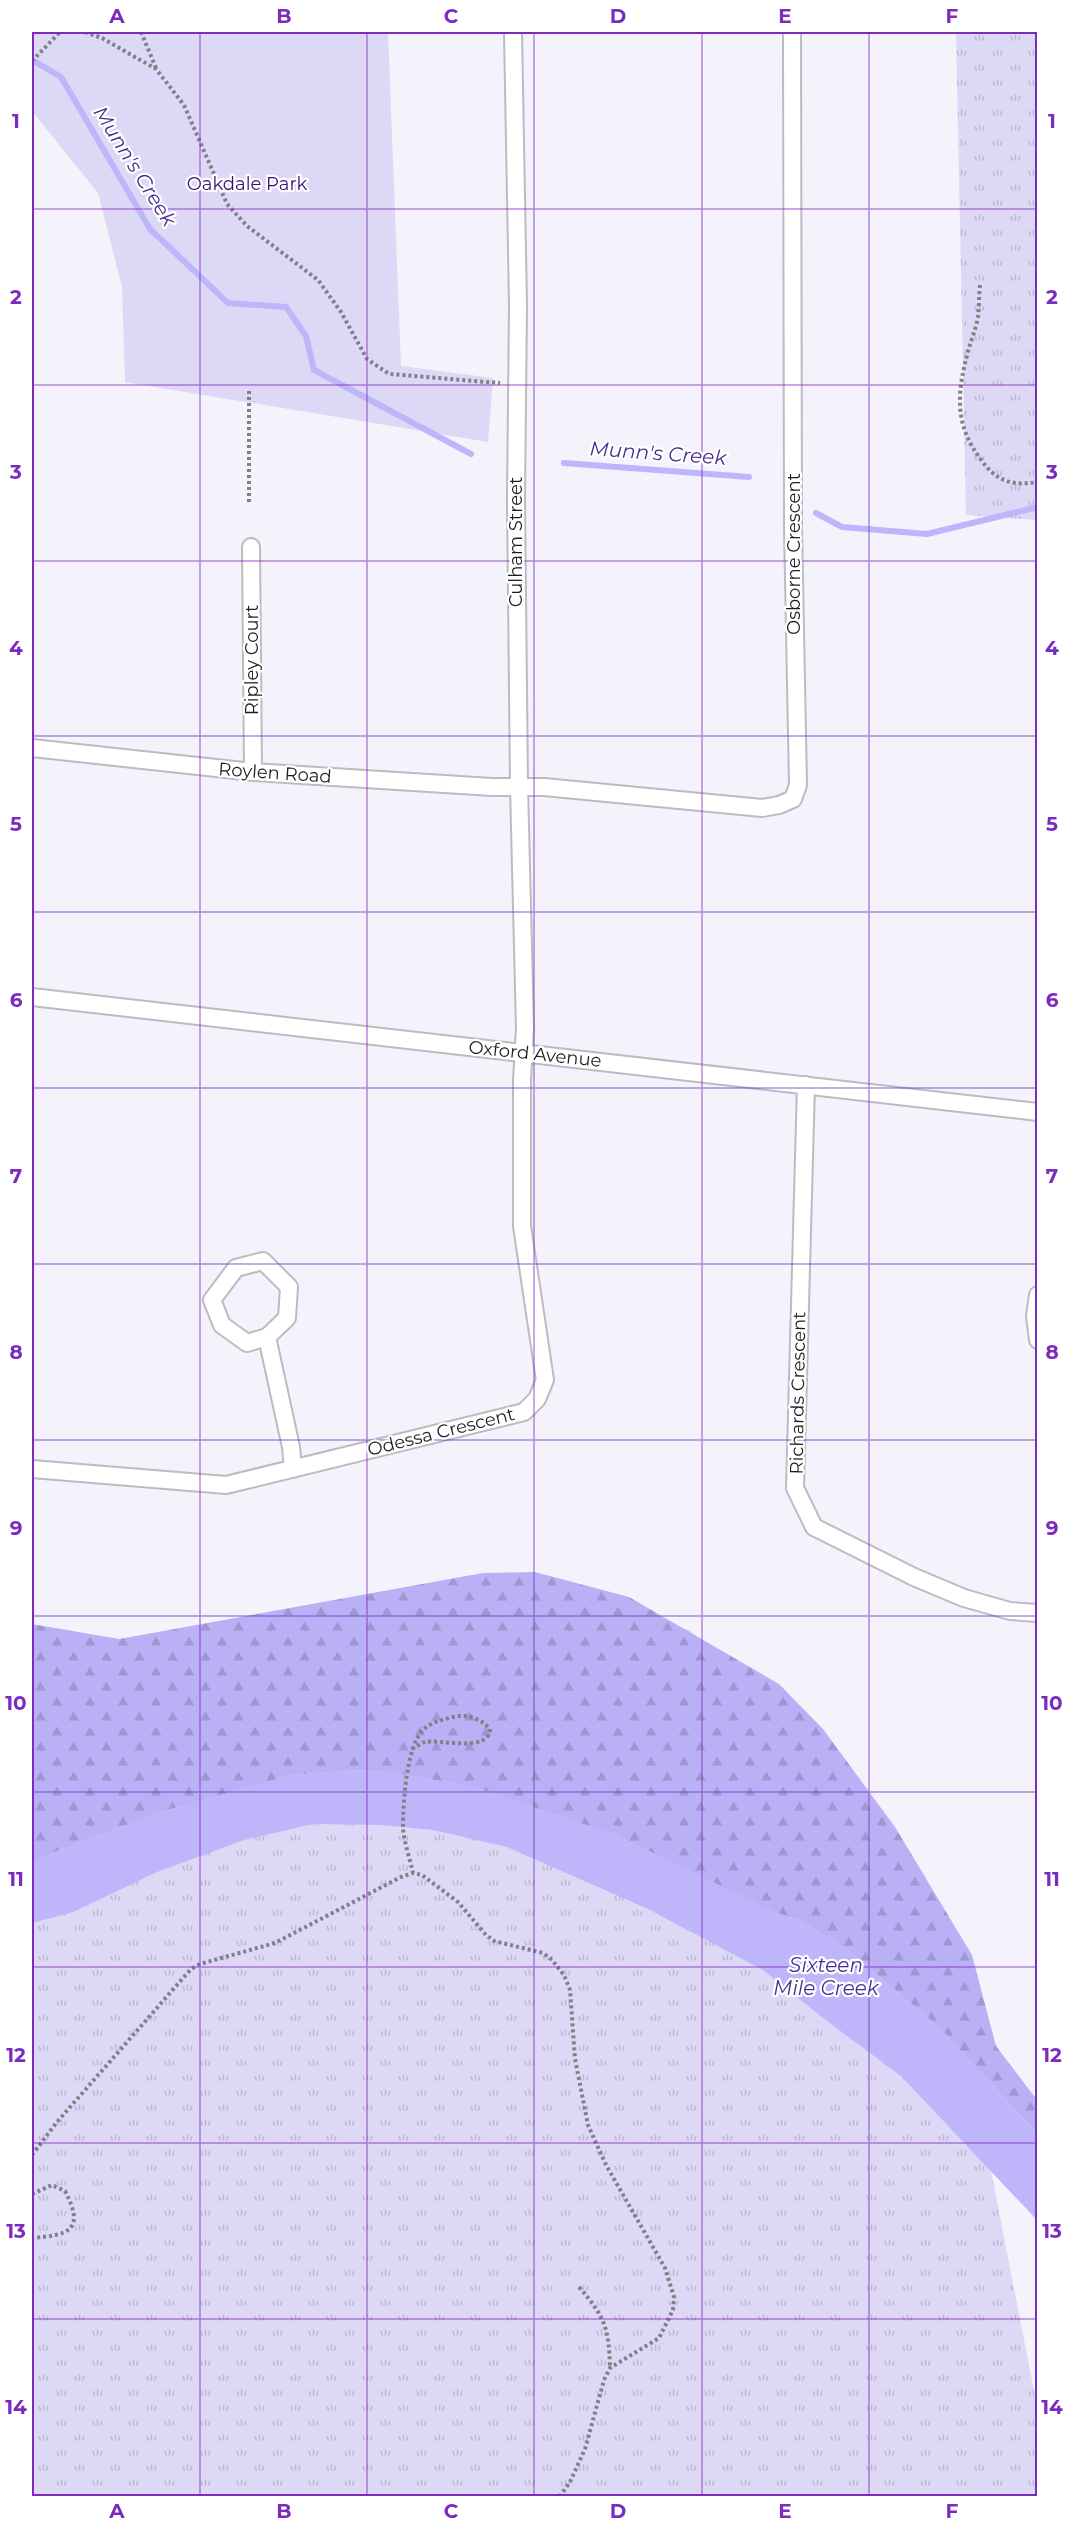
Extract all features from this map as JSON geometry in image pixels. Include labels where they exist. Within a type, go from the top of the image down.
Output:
[{"type":"street","name":"Culham Street","points":[[513,32],[518,306],[516,498],[519,786],[524,1053]]},
{"type":"street","name":"Osborne Crescent","points":[[519,786],[762,808],[779,805],[793,799],[798,785],[794,527],[792,32]]},
{"type":"street","name":"Ripley Court","points":[[251,547],[253,772]]},
{"type":"street","name":"Roylen Road","points":[[32,748],[253,772],[492,787],[519,786]]},
{"type":"street","name":"Oxford Avenue","points":[[32,998],[1038,1112]]},
{"type":"street","name":"Odessa Crescent","points":[[32,1469],[226,1485],[524,1412],[537,1399],[545,1380],[522,1226],[524,1053]]},
{"type":"street","name":"Richards Crescent","points":[[806,1085],[795,1488],[814,1527],[914,1577],[964,1598],[1010,1611],[1038,1613]]},
{"type":"street","points":[[263,1261],[289,1287],[287,1318],[267,1337],[247,1343],[222,1325],[213,1300],[236,1268],[263,1261]]},
{"type":"street","points":[[1038,1295],[1035,1316],[1038,1340]]},
{"type":"street","points":[[267,1337],[291,1447],[293,1469]]},
{"type":"path","points":[[32,61],[59,32]]},
{"type":"path","points":[[85,32],[102,38],[156,69]]},
{"type":"path","points":[[141,32],[156,69],[184,105],[227,204],[247,226],[318,280],[341,312],[367,359],[390,374],[517,384]]},
{"type":"path","points":[[980,285],[978,318],[960,390],[960,418],[971,448],[987,469],[1004,482],[1020,485],[1038,482]]},
{"type":"path","points":[[249,391],[249,502]]},
{"type":"path","points":[[412,1749],[425,1742],[457,1744],[478,1742],[486,1739],[490,1729],[479,1719],[456,1717],[432,1723],[422,1731],[412,1749],[408,1761],[403,1829],[413,1873]]},
{"type":"path","points":[[32,2155],[57,2122],[191,1970],[200,1964],[274,1943],[401,1877],[413,1873],[422,1875],[458,1902],[486,1935],[494,1941],[543,1953],[564,1975],[570,1990],[575,2060],[588,2125],[606,2165],[665,2268],[674,2297],[673,2310],[659,2338],[610,2368],[604,2380],[585,2449],[570,2482],[560,2496]]},
{"type":"path","points":[[32,2194],[52,2185],[65,2191],[74,2213],[72,2227],[66,2233],[32,2238]]},
{"type":"path","points":[[579,2287],[598,2309],[605,2325],[610,2368]]},
{"type":"green space","name":"Oakdale Park","points":[[32,32],[388,32],[401,366],[493,378],[488,442],[125,382],[122,287],[98,193],[32,111]]},
{"type":"green space","points":[[956,32],[1037,32],[1037,520],[966,515]]},
{"type":"green space","points":[[535,1572],[629,1597],[779,1684],[823,1729],[895,1827],[972,1955],[996,2046],[1037,2100],[1037,2134],[940,2028],[847,1949],[799,1920],[774,1912],[618,1836],[471,1786],[387,1772],[358,1770],[291,1775],[164,1811],[57,1851],[32,1863],[32,1624],[119,1639],[483,1573]]},
{"type":"green space","points":[[543,1586],[689,1630],[815,1744],[941,1915],[1037,2406],[1037,2496],[32,2496],[32,1729]]},
{"type":"water","name":"Sixteen Mile Creek","points":[[358,1770],[387,1772],[471,1786],[618,1836],[774,1912],[799,1920],[847,1949],[940,2028],[1037,2134],[1037,2220],[901,2076],[763,1970],[648,1909],[507,1847],[433,1830],[382,1825],[312,1824],[244,1840],[157,1872],[73,1912],[32,1923],[32,1863],[57,1851],[164,1811],[291,1775]]},
{"type":"waterway","name":"Munn's Creek","points":[[32,60],[61,77],[150,229],[228,303],[286,307],[306,336],[314,370],[471,454]]},
{"type":"waterway","name":"Munn's Creek","points":[[564,463],[749,477]]},
{"type":"waterway","name":"Munn's Creek","points":[[816,513],[842,527],[927,534],[1038,507]]}]
